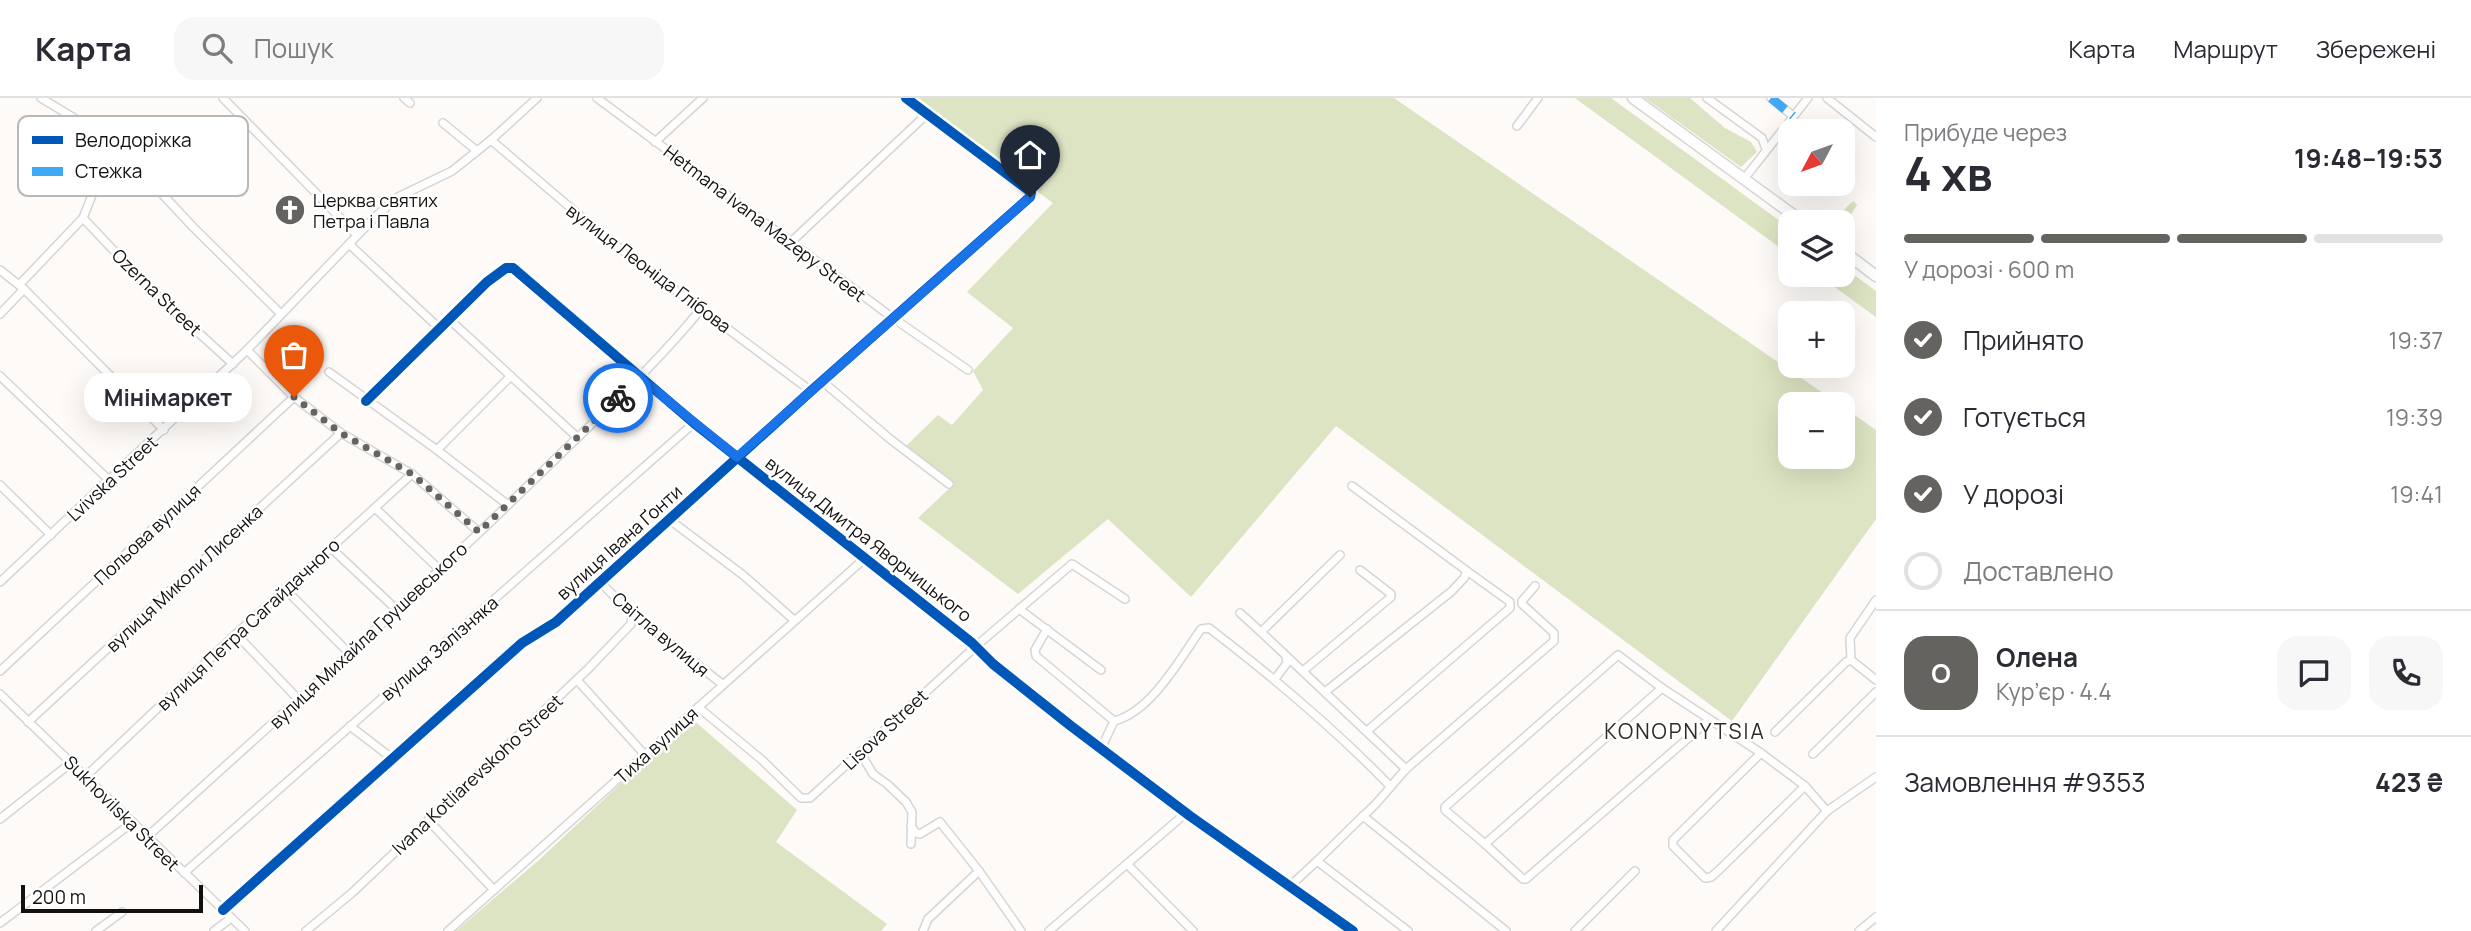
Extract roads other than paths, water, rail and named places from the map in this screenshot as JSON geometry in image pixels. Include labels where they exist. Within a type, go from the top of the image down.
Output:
[{"type":"highway","points":[[1633,98],[1787,210]]},
{"type":"highway","points":[[1855,260],[1876,276]]},
{"type":"street","points":[[41,98],[71,116]]},
{"type":"street","points":[[223,98],[241,116]]},
{"type":"street","name":"Lvivska Street","points":[[0,582],[233,364],[357,235],[398,197],[452,171],[537,98]]},
{"type":"street","name":"Hetmana Ivana Mazepy Street","points":[[597,98],[892,318],[968,370]]},
{"type":"street","points":[[655,142],[704,98]]},
{"type":"street","points":[[791,242],[927,114],[906,98]]},
{"type":"street","points":[[1517,126],[1538,98]]},
{"type":"street","points":[[1707,98],[1762,138],[1766,149]]},
{"type":"street","points":[[1771,98],[1793,116]]},
{"type":"street","points":[[1744,179],[1808,98]]},
{"type":"street","points":[[1827,98],[1876,137]]},
{"type":"street","name":"вулиця Івана Ґонти","points":[[223,910],[522,643],[544,632],[1030,197],[1031,192],[927,114]]},
{"type":"street","points":[[443,123],[477,151]]},
{"type":"street","points":[[248,124],[357,235]]},
{"type":"street","name":"вулиця Леоніда Глібова","points":[[491,140],[606,239],[811,391]]},
{"type":"street","points":[[0,314],[83,218],[91,196]]},
{"type":"street","points":[[164,196],[281,314]]},
{"type":"street","name":"Ozerna Street","points":[[83,218],[147,286],[233,364]]},
{"type":"street","points":[[349,244],[438,327]]},
{"type":"street","name":"вулиця Дмитра Яворницького","points":[[450,320],[487,282],[506,268],[513,268],[694,423],[1101,749],[1186,813],[1353,931]]},
{"type":"street","points":[[0,270],[22,287],[164,430]]},
{"type":"street","name":"вулиця Михайла Грушевського","points":[[148,836],[397,610],[508,505],[639,377],[702,309]]},
{"type":"street","points":[[366,401],[438,327],[450,320],[577,437]]},
{"type":"street","points":[[247,350],[294,397],[341,433],[412,474],[479,532]]},
{"type":"street","points":[[329,372],[508,505]]},
{"type":"street","points":[[0,376],[110,481]]},
{"type":"street","points":[[437,450],[511,376]]},
{"type":"street","points":[[822,381],[890,439],[950,484]]},
{"type":"street","name":"Польова вулиця","points":[[0,671],[294,397]]},
{"type":"street","name":"вулиця Залізняка","points":[[184,873],[694,423]]},
{"type":"street","name":"вулиця Миколи Лисенка","points":[[28,722],[341,433]]},
{"type":"street","name":"вулиця Петра Сагайдачного","points":[[86,776],[236,634],[412,474]]},
{"type":"street","points":[[0,485],[51,535]]},
{"type":"street","points":[[1352,485],[1510,602],[1510,608],[1367,731]]},
{"type":"street","points":[[375,508],[439,569]]},
{"type":"street","points":[[670,520],[744,575],[794,620]]},
{"type":"street","points":[[331,548],[397,610]]},
{"type":"street","points":[[1261,632],[1340,555]]},
{"type":"street","name":"Тиха вулиця","points":[[448,931],[863,559]]},
{"type":"street","name":"Lisova Street","points":[[698,707],[762,760],[801,798],[810,798],[1072,564],[1125,599]]},
{"type":"street","points":[[1303,671],[1391,597],[1391,594],[1360,570]]},
{"type":"street","points":[[1325,692],[1452,591],[1467,571]]},
{"type":"street","name":"Світла вулиця","points":[[600,582],[627,609],[722,684]]},
{"type":"street","points":[[1290,886],[1384,796],[1405,769],[1554,641],[1554,633],[1522,604],[1535,586]]},
{"type":"street","points":[[285,589],[349,653]]},
{"type":"street","points":[[1876,600],[1850,638],[1851,660],[1876,680]]},
{"type":"street","name":"Ivana Kotliarevskoho Street","points":[[306,931],[353,892],[577,680],[631,624],[632,617],[627,609]]},
{"type":"street","points":[[1019,609],[1101,670]]},
{"type":"street","points":[[1240,612],[1405,769]]},
{"type":"street","points":[[1101,749],[1115,721],[1130,715],[1144,704],[1205,628],[1209,628],[1275,679],[1349,744],[1390,786]]},
{"type":"street","points":[[1047,629],[1035,650],[1036,656],[1115,721]]},
{"type":"street","points":[[236,634],[298,699]]},
{"type":"street","points":[[1709,720],[1527,879],[1523,879],[1445,810],[1445,807],[1616,655],[1620,655],[1662,688],[1760,753],[1805,786],[1827,811]]},
{"type":"street","points":[[1275,679],[1286,664],[1286,657]]},
{"type":"street","points":[[1775,732],[1851,660]]},
{"type":"street","points":[[577,680],[645,755]]},
{"type":"street","points":[[1485,844],[1662,688]]},
{"type":"street","points":[[1813,754],[1876,692]]},
{"type":"street","name":"Sukhovilska Street","points":[[0,694],[3,704],[28,722],[72,762],[245,931]]},
{"type":"street","points":[[350,726],[393,759]]},
{"type":"street","points":[[860,752],[873,775],[897,792],[912,812],[911,844]]},
{"type":"street","points":[[1760,753],[1673,840],[1673,846],[1705,878],[1718,871],[1805,786]]},
{"type":"street","points":[[0,819],[72,762]]},
{"type":"street","points":[[1716,931],[1827,811],[1876,777]]},
{"type":"street","points":[[1049,931],[1186,813]]},
{"type":"street","points":[[1363,816],[1506,931]]},
{"type":"street","points":[[428,820],[494,890]]},
{"type":"street","points":[[0,923],[133,822]]},
{"type":"street","points":[[911,826],[920,834],[940,822],[1021,931]]},
{"type":"street","points":[[1317,861],[1408,931]]},
{"type":"street","points":[[1127,864],[1193,931]]},
{"type":"street","points":[[923,931],[928,919],[979,871]]},
{"type":"street","points":[[1575,931],[1635,871]]},
{"type":"street","points":[[96,931],[122,912]]},
{"type":"street","points":[[1859,931],[1876,917]]},
{"type":"street","points":[[214,931],[231,918]]},
{"type":"place","name":"Церква святих Петра і Павла","points":[[290,210]]},
{"type":"place","name":"Мінімаркет","points":[[294,397]]},
{"type":"district","name":"KONOPNYTSIA","points":[[1685,731]]}]
